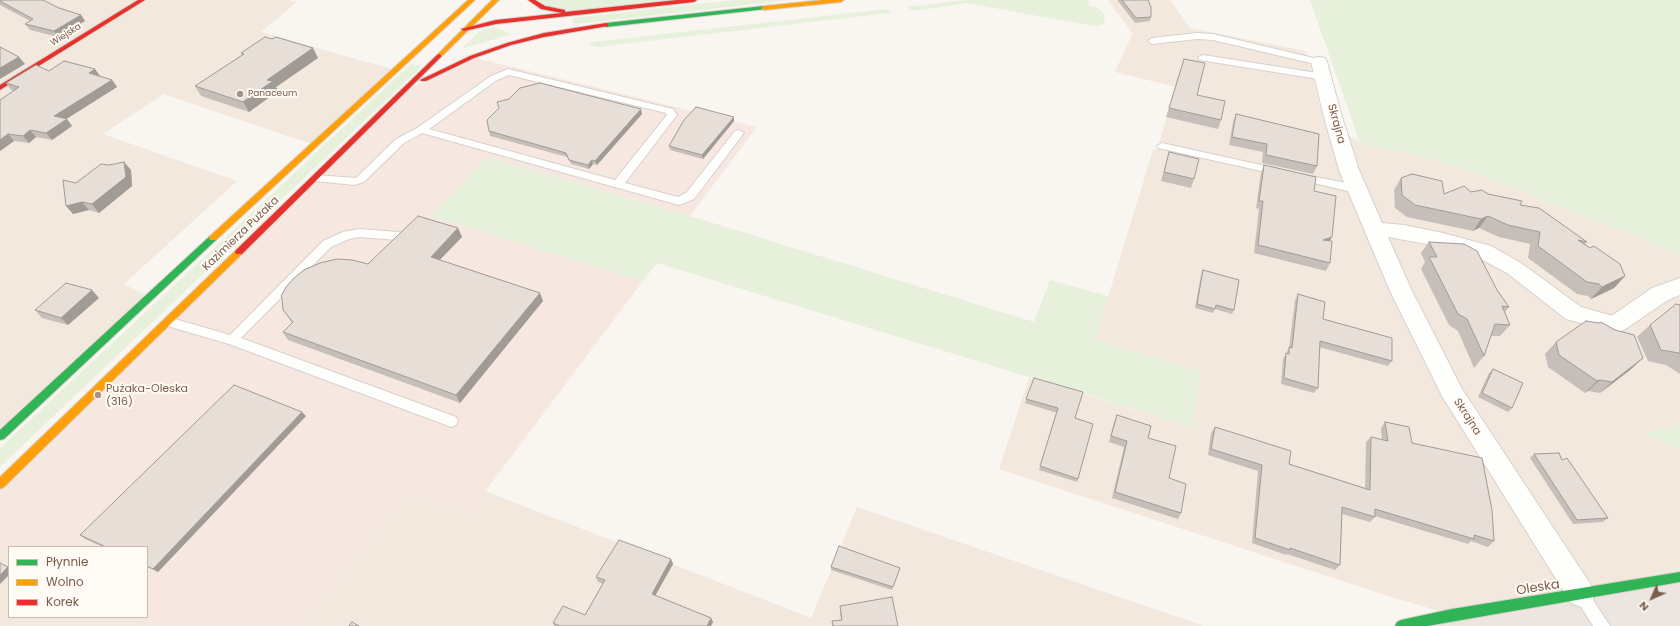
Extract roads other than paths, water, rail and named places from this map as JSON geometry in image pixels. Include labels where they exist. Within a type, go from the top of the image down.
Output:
[{"type":"street","name":"Wiejska","points":[[0,88],[142,0]]},
{"type":"street","name":"Kazimierza Pużaka","points":[[0,436],[472,0]]},
{"type":"street","points":[[480,0],[480,7],[483,12],[490,19],[504,25],[528,28],[590,27]]},
{"type":"street","name":"Kazimierza Pużaka","points":[[0,484],[168,322],[496,0]]},
{"type":"street","points":[[532,0],[543,8],[551,10],[594,11]]},
{"type":"street","points":[[413,53],[441,37],[467,28],[496,22],[694,0]]},
{"type":"street","points":[[403,92],[449,67],[491,50],[537,37],[590,27],[841,0]]},
{"type":"street","name":"Skrajna","points":[[1321,69],[1339,137],[1356,189],[1376,229],[1401,291],[1454,396],[1581,594]]},
{"type":"street","points":[[1376,229],[1404,232],[1484,251],[1514,268],[1574,313],[1609,323],[1616,324],[1660,294],[1680,286]]},
{"type":"street","name":"Oleska","points":[[1401,626],[1680,577]]},
{"type":"lane","points":[[1152,41],[1197,36],[1213,37],[1321,69]]},
{"type":"lane","points":[[1203,58],[1321,69]]},
{"type":"lane","points":[[315,178],[354,182],[360,180],[400,141],[421,130],[494,78],[508,72],[670,111],[672,115],[616,185]]},
{"type":"lane","points":[[421,130],[673,201],[685,200],[694,191],[740,133]]},
{"type":"lane","points":[[1162,146],[1356,189]]},
{"type":"lane","points":[[232,340],[327,244],[347,235],[359,234],[398,236]]},
{"type":"lane","points":[[168,322],[232,340],[451,421]]},
{"type":"lane","points":[[1581,594],[1602,626]]},
{"type":"place","name":"Panaceum","points":[[240,94]]},
{"type":"place","name":"Pużaka-Oleska (316)","points":[[98,395]]}]
